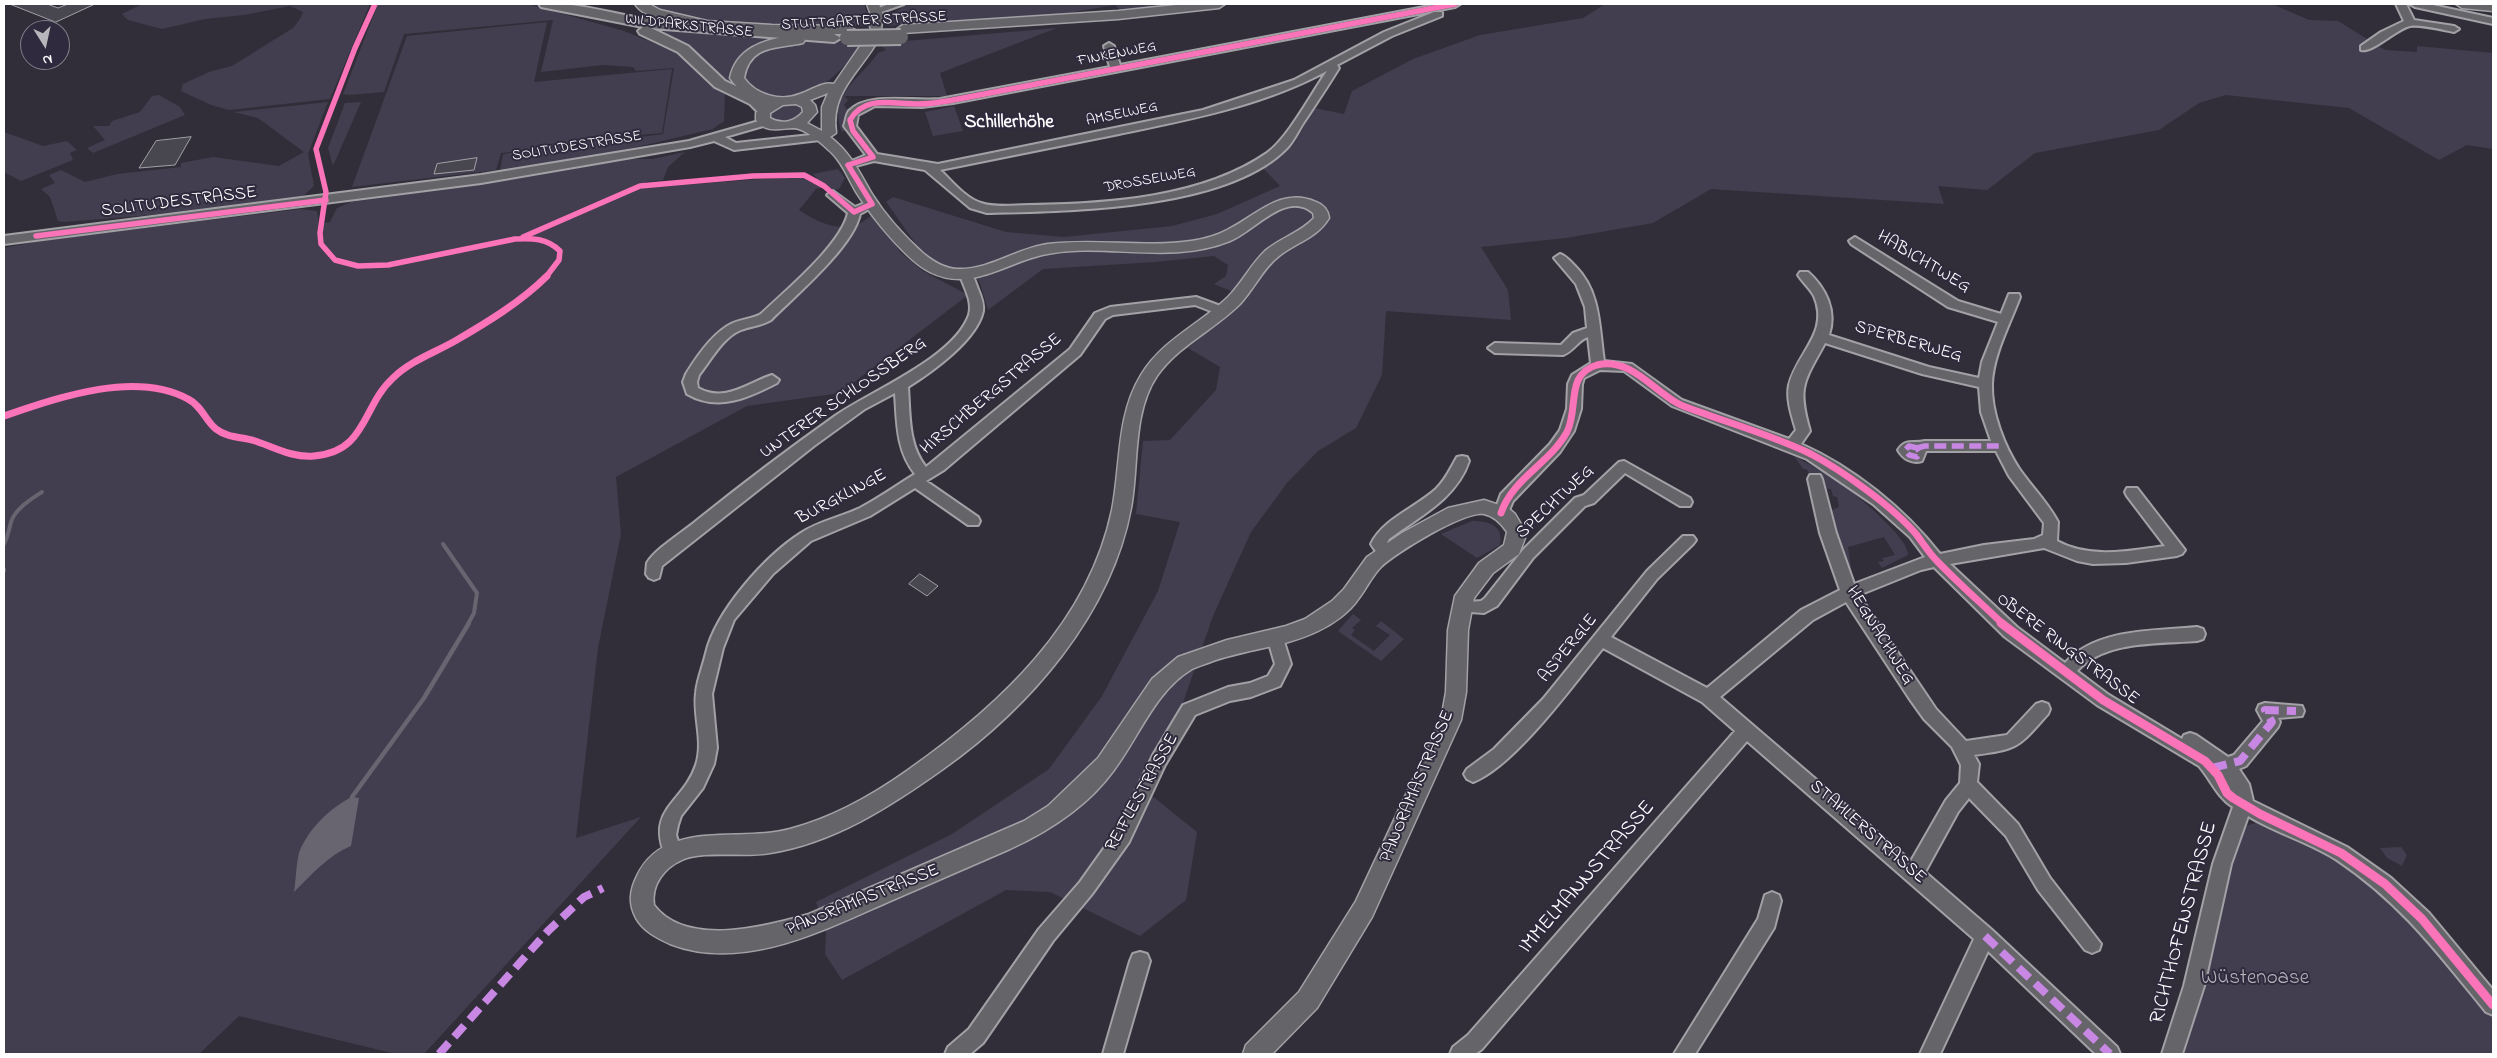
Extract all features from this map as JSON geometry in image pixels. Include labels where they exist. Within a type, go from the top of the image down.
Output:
[{"type":"highway","name":"WILDPARKSTRASSE","points":[[546,4],[605,18],[715,31],[843,36]]},
{"type":"highway","name":"WILDPARKSTRASSE","points":[[578,4],[685,22]]},
{"type":"highway","points":[[605,18],[672,42],[693,58],[720,84],[756,101],[769,112]]},
{"type":"main road","points":[[641,4],[649,11],[685,22]]},
{"type":"main road","name":"STUTTGARTER STRASSE","points":[[769,112],[742,86],[737,75],[743,60],[751,53],[777,42],[1010,26],[1220,4]]},
{"type":"main road","points":[[2462,4],[2493,7]]},
{"type":"main road","points":[[876,6],[876,26]]},
{"type":"main road","name":"WILDPARKSTRASSE","points":[[685,22],[843,36]]},
{"type":"main road","points":[[825,135],[829,103],[846,75],[864,54],[870,42]]},
{"type":"main road","points":[[806,108],[769,112],[777,126],[795,124],[806,108],[846,75]]},
{"type":"main road","name":"PANORAMASTRASSE","points":[[806,108],[810,119],[845,159],[872,204],[925,264],[946,274],[966,275],[991,269],[1021,255],[1044,250],[1164,248],[1219,240],[1243,230],[1269,209],[1282,203],[1302,202],[1318,209],[1322,217],[1321,222],[1270,255],[1243,291],[1224,309],[1162,358],[1144,382],[1135,401],[1128,469],[1120,518],[1092,591],[1065,637],[1003,706],[984,724],[926,769],[889,794],[840,820],[778,842],[746,846],[697,846],[673,853],[648,876],[642,888],[642,903],[648,916],[659,926],[674,934],[725,942],[780,935],[811,924],[1032,828],[1056,813],[1106,765],[1159,685],[1185,663],[1238,646],[1301,630],[1326,617],[1351,595],[1374,562],[1387,552],[1463,510],[1484,508],[1501,513],[1513,524],[1516,531],[1515,544],[1512,549],[1486,568],[1472,584],[1465,596],[1458,630],[1456,692],[1451,720],[1419,791],[1364,909],[1308,1000],[1255,1054]]},
{"type":"main road","name":"PANORAMASTRASSE","points":[[795,124],[825,135]]},
{"type":"street","points":[[876,6],[899,4]]},
{"type":"street","points":[[1439,7],[1455,4]]},
{"type":"street","points":[[2401,4],[2410,22]]},
{"type":"street","points":[[2415,4],[2493,21]]},
{"type":"street","name":"FINKENWEG","points":[[873,157],[850,126],[853,114],[869,104],[884,102],[937,103],[1439,7]]},
{"type":"street","name":"AMSELWEG","points":[[845,159],[873,157],[929,167],[1205,113],[1289,86],[1388,34],[1445,12],[1439,7]]},
{"type":"street","points":[[1374,19],[1388,34]]},
{"type":"street","points":[[2365,48],[2384,34],[2410,22],[2454,28]]},
{"type":"street","points":[[1109,46],[1116,70]]},
{"type":"street","name":"DROSSELWEG","points":[[929,167],[974,206],[986,208],[1054,208],[1116,204],[1202,188],[1244,172],[1279,149],[1334,68],[1330,66]]},
{"type":"street","name":"SOLITUDESTRASSE","points":[[4,240],[482,179],[718,138],[769,112]]},
{"type":"street","points":[[718,138],[734,147],[825,135]]},
{"type":"street","points":[[833,195],[854,212]]},
{"type":"street","points":[[854,212],[872,204]]},
{"type":"street","points":[[772,380],[744,394],[712,399],[700,398],[692,392],[690,382],[700,364],[724,334],[738,326],[755,323],[766,317],[805,280],[851,227],[854,212]]},
{"type":"street","name":"HABICHTWEG","points":[[1855,241],[1939,297],[1966,309],[2004,319]]},
{"type":"street","points":[[1501,513],[1506,498],[1556,448],[1567,431],[1574,409],[1575,384],[1579,375],[1598,365],[1594,314],[1587,292],[1576,273],[1560,258]]},
{"type":"street","name":"UNTERER SCHLOSSBERG","points":[[654,574],[655,564],[790,457],[880,394],[901,385],[938,358],[961,336],[977,309],[976,298],[966,275]]},
{"type":"street","points":[[1792,446],[1802,431],[1795,398],[1796,387],[1808,359],[1822,337],[1824,319],[1822,298],[1813,282],[1804,275]]},
{"type":"street","points":[[1708,697],[1807,615],[1849,593],[1908,568],[1936,560],[2045,542],[2052,534],[2050,522],[2014,472],[2000,446],[1988,412],[1985,384],[1989,362],[2014,297]]},
{"type":"street","name":"HIRSCHBERGSTRASSE","points":[[920,478],[939,466],[1075,352],[1100,316],[1110,311],[1196,301],[1224,309]]},
{"type":"street","points":[[1495,348],[1563,350],[1568,347],[1576,336],[1586,332],[1594,333]]},
{"type":"street","name":"SPERBERWEG","points":[[1822,337],[1912,366],[1985,384]]},
{"type":"street","name":"OBERE RINGSTRASSE","points":[[1598,365],[1617,365],[1631,369],[1678,403],[1792,446],[1825,463],[1878,500],[1915,533],[1936,560],[2011,632],[2083,683],[2103,700],[2189,751],[2220,767],[2227,793],[2260,814],[2346,856],[2385,884],[2422,919],[2493,1005]]},
{"type":"street","name":"HIRSCHBERGSTRASSE","points":[[901,385],[906,443],[920,478],[973,521]]},
{"type":"street","points":[[1917,448],[1924,446],[2000,446]]},
{"type":"street","points":[[1387,552],[1379,544],[1383,535],[1451,485],[1461,470],[1462,461]]},
{"type":"street","name":"SPECHTWEG","points":[[1462,607],[1484,607],[1491,602],[1528,554],[1580,502],[1589,499],[1624,466],[1685,502]]},
{"type":"street","name":"BURGKLINGE","points":[[673,853],[667,836],[674,812],[697,783],[705,764],[708,738],[704,694],[715,648],[728,617],[768,570],[806,538],[835,523],[865,512],[920,478]]},
{"type":"street","name":"HEGNACHWEG","points":[[1815,479],[1828,533],[1849,593],[1925,707],[1964,749]]},
{"type":"street","points":[[2045,542],[2062,552],[2078,557],[2103,560],[2177,550],[2132,492]]},
{"type":"street","name":"ASPERGLE","points":[[1473,774],[1500,754],[1549,704],[1652,575],[1688,540]]},
{"type":"street","points":[[2066,672],[2071,664],[2082,655],[2121,641],[2197,634]]},
{"type":"street","name":"REIFLESTRASSE","points":[[955,1054],[976,1036],[1046,935],[1086,888],[1123,836],[1159,760],[1189,710],[1228,694],[1251,690],[1274,681],[1283,664],[1275,637]]},
{"type":"street","name":"STAHLERSTRASSE","points":[[1602,640],[1708,697],[1985,936],[2110,1054]]},
{"type":"street","points":[[1914,874],[1952,806],[1968,785],[1970,764],[1964,749],[1981,745],[2000,745],[2018,737],[2042,708]]},
{"type":"street","points":[[2220,767],[2240,762],[2272,722],[2266,710],[2296,711]]},
{"type":"street","name":"IMMELMANNSTRASSE","points":[[1460,1054],[1475,1042],[1747,729]]},
{"type":"street","points":[[1968,785],[2012,830],[2044,884],[2092,944]]},
{"type":"street","name":"RICHTHOFENSTRASSE","points":[[2172,1054],[2194,986],[2222,864],[2243,803]]},
{"type":"street","points":[[1684,1054],[1767,922],[1772,901]]},
{"type":"street","points":[[1930,1054],[1985,936]]},
{"type":"street","points":[[1113,1054],[1140,961]]},
{"type":"green space","points":[[142,4],[370,4],[330,99],[229,110],[211,105],[181,91],[183,84],[209,72],[232,66],[293,28],[303,12],[290,6],[244,15],[205,19],[162,29],[128,20],[122,14]]},
{"type":"green space","points":[[378,4],[528,4],[624,31],[676,52],[725,94],[724,121],[713,129],[607,154],[500,171],[503,154],[538,149],[501,153],[496,170],[352,187],[407,36],[547,22],[534,82],[672,69],[662,133],[618,137],[618,140],[663,134],[674,68],[636,71],[633,67],[603,65],[541,72],[553,20],[404,34],[384,92],[343,94]]},
{"type":"green space","points":[[646,4],[864,4],[869,18],[869,26],[788,26],[718,21],[662,12]]},
{"type":"green space","points":[[906,4],[1195,4],[1119,9],[1115,5],[1044,17],[886,26],[890,17]]},
{"type":"green space","points":[[1605,4],[2272,4],[2309,20],[2338,21],[2385,50],[2417,52],[2417,46],[2493,53],[2493,149],[2467,145],[2439,160],[2349,108],[2226,95],[2199,103],[2159,130],[2035,153],[1987,190],[1938,186],[1944,204],[1711,189],[1653,223],[1566,238],[1481,247],[1508,290],[1511,320],[1386,311],[1382,375],[1356,428],[1318,451],[1287,483],[1251,532],[1213,616],[1151,795],[1197,832],[1186,900],[1140,936],[1050,892],[1006,890],[842,980],[825,954],[826,933],[816,902],[952,834],[1049,769],[1102,696],[1158,591],[1180,522],[1136,514],[1143,441],[1170,440],[1216,390],[1220,367],[1188,348],[1248,298],[1214,284],[1226,276],[1228,265],[1214,256],[1155,262],[1043,269],[988,310],[980,283],[972,268],[945,266],[929,257],[922,251],[886,202],[893,197],[1006,232],[1064,237],[1172,226],[1217,214],[1280,186],[1263,168],[1294,144],[1314,108],[1344,114],[1352,91],[1413,59],[1480,35],[1583,18]]},
{"type":"green space","points":[[1057,28],[940,73],[947,96],[844,96],[848,100],[844,105],[849,112],[844,120],[846,130],[842,132],[839,108],[842,98],[878,53],[886,50],[882,43]]},
{"type":"green space","points":[[665,30],[775,39],[746,51],[735,63],[731,70],[730,78],[741,89],[729,84],[691,47],[663,33]]},
{"type":"green space","points":[[792,42],[863,42],[833,77],[820,87],[806,94],[792,98],[777,98],[762,94],[750,87],[744,75],[750,61],[762,52]]},
{"type":"green space","points":[[159,95],[180,107],[185,115],[93,153],[87,148],[105,140],[93,126],[109,126],[112,121],[140,112],[152,96]]},
{"type":"green space","points":[[328,102],[308,154],[314,186],[303,196],[209,210],[65,222],[58,221],[50,197],[41,189],[55,183],[49,175],[61,170],[85,182],[117,174],[181,167],[181,163],[213,157],[279,166],[304,152],[258,118],[234,112]]},
{"type":"green space","points":[[361,102],[333,166],[328,148],[345,103]]},
{"type":"green space","points":[[796,104],[803,110],[797,118],[788,122],[779,122],[770,118],[770,112],[781,105]]},
{"type":"green space","points":[[954,106],[963,131],[933,136],[925,112]]},
{"type":"green space","points":[[4,132],[43,146],[67,141],[77,150],[70,153],[73,160],[21,181],[4,172]]},
{"type":"green space","points":[[685,152],[668,167],[663,180],[645,182],[645,188],[787,177],[817,178],[813,174],[838,169],[845,178],[839,189],[833,190],[828,186],[816,189],[799,210],[826,224],[840,227],[858,224],[873,215],[901,253],[923,271],[968,295],[840,393],[747,406],[616,477],[621,534],[598,648],[576,838],[641,817],[424,1054],[396,1054],[239,1016],[199,1054],[4,1054],[4,248],[45,240],[301,209],[317,211],[319,224],[330,222],[337,208],[351,202],[522,178],[629,159],[652,159]]},
{"type":"green space","points":[[1794,456],[1835,480],[1869,506],[1900,538],[1908,555],[1882,568],[1878,562],[1884,561],[1882,558],[1895,555],[1884,537],[1848,547],[1851,568],[1847,565],[1830,520],[1833,518],[1830,511],[1839,507],[1837,497],[1833,496],[1831,489],[1825,488],[1815,473],[1810,474],[1806,469],[1803,469]]},
{"type":"green space","points":[[1472,521],[1489,523],[1497,529],[1501,538],[1500,545],[1477,558],[1441,534]]},
{"type":"green space","points":[[1353,614],[1361,620],[1352,628],[1355,630],[1351,635],[1374,651],[1390,635],[1376,626],[1381,621],[1404,639],[1381,661],[1338,631]]},
{"type":"green space","name":"Wüstenoase","points":[[2259,822],[2325,849],[2397,898],[2493,1016],[2493,1054],[2180,1054],[2194,1013],[2227,867],[2245,826]]},
{"type":"green space","points":[[2401,847],[2407,855],[2402,866],[2387,858],[2380,848]]},
{"type":"shaded area","points":[[352,797],[359,798],[351,846],[328,860],[294,892],[297,862],[303,844],[328,813]]},
{"type":"building","points":[[10,4],[47,4],[58,8],[68,4],[95,4],[60,20],[51,20]]},
{"type":"building","points":[[191,137],[175,165],[139,168],[156,141]]},
{"type":"building","points":[[477,158],[474,170],[434,174],[437,164]]},
{"type":"building","points":[[920,574],[938,586],[927,596],[909,584]]},
{"type":"waterway","points":[[4,544],[13,517],[24,505],[42,492]]},
{"type":"waterway","points":[[443,544],[477,593],[474,613],[468,624]]},
{"type":"waterway","points":[[352,797],[424,698],[469,623]]},
{"type":"marked path","points":[[1917,448],[1920,453],[1917,457],[1909,455],[1905,450],[1909,446],[1917,448],[1925,446],[2000,446]]},
{"type":"marked path","points":[[2212,768],[2240,761],[2272,722],[2265,710],[2296,711]]},
{"type":"marked path","points":[[439,1054],[548,931],[584,897],[603,888]]},
{"type":"marked path","points":[[1985,936],[2110,1054]]},
{"type":"cycle path","points":[[4,416],[46,402],[89,391],[134,387],[156,389],[177,394],[193,401],[213,426],[224,433],[254,441],[283,452],[302,456],[322,455],[333,452],[355,438],[362,429],[382,390],[404,368],[476,328],[543,281],[553,270],[559,260],[560,251],[553,243],[535,238],[487,244],[421,260],[388,265],[358,266],[335,260],[321,244],[320,233],[326,203],[326,192],[316,149],[355,48],[375,4]]},
{"type":"cycle path","points":[[523,237],[640,186],[753,176],[804,175],[824,186],[854,212],[872,204],[848,165],[873,157],[853,131],[850,120],[855,112],[870,104],[880,102],[922,104],[953,100],[1455,4]]},
{"type":"cycle path","points":[[36,236],[326,200]]},
{"type":"cycle path","points":[[1501,513],[1506,498],[1555,448],[1567,431],[1574,409],[1575,384],[1579,375],[1598,365],[1627,367],[1677,403],[1812,455],[1878,500],[1915,533],[1936,560],[2011,632],[2103,700],[2205,761],[2218,775],[2227,793],[2233,798],[2260,814],[2341,853],[2385,884],[2422,919],[2493,1005]]},
{"type":"district","name":"Schillerhöhe","points":[[1009,124]]}]
